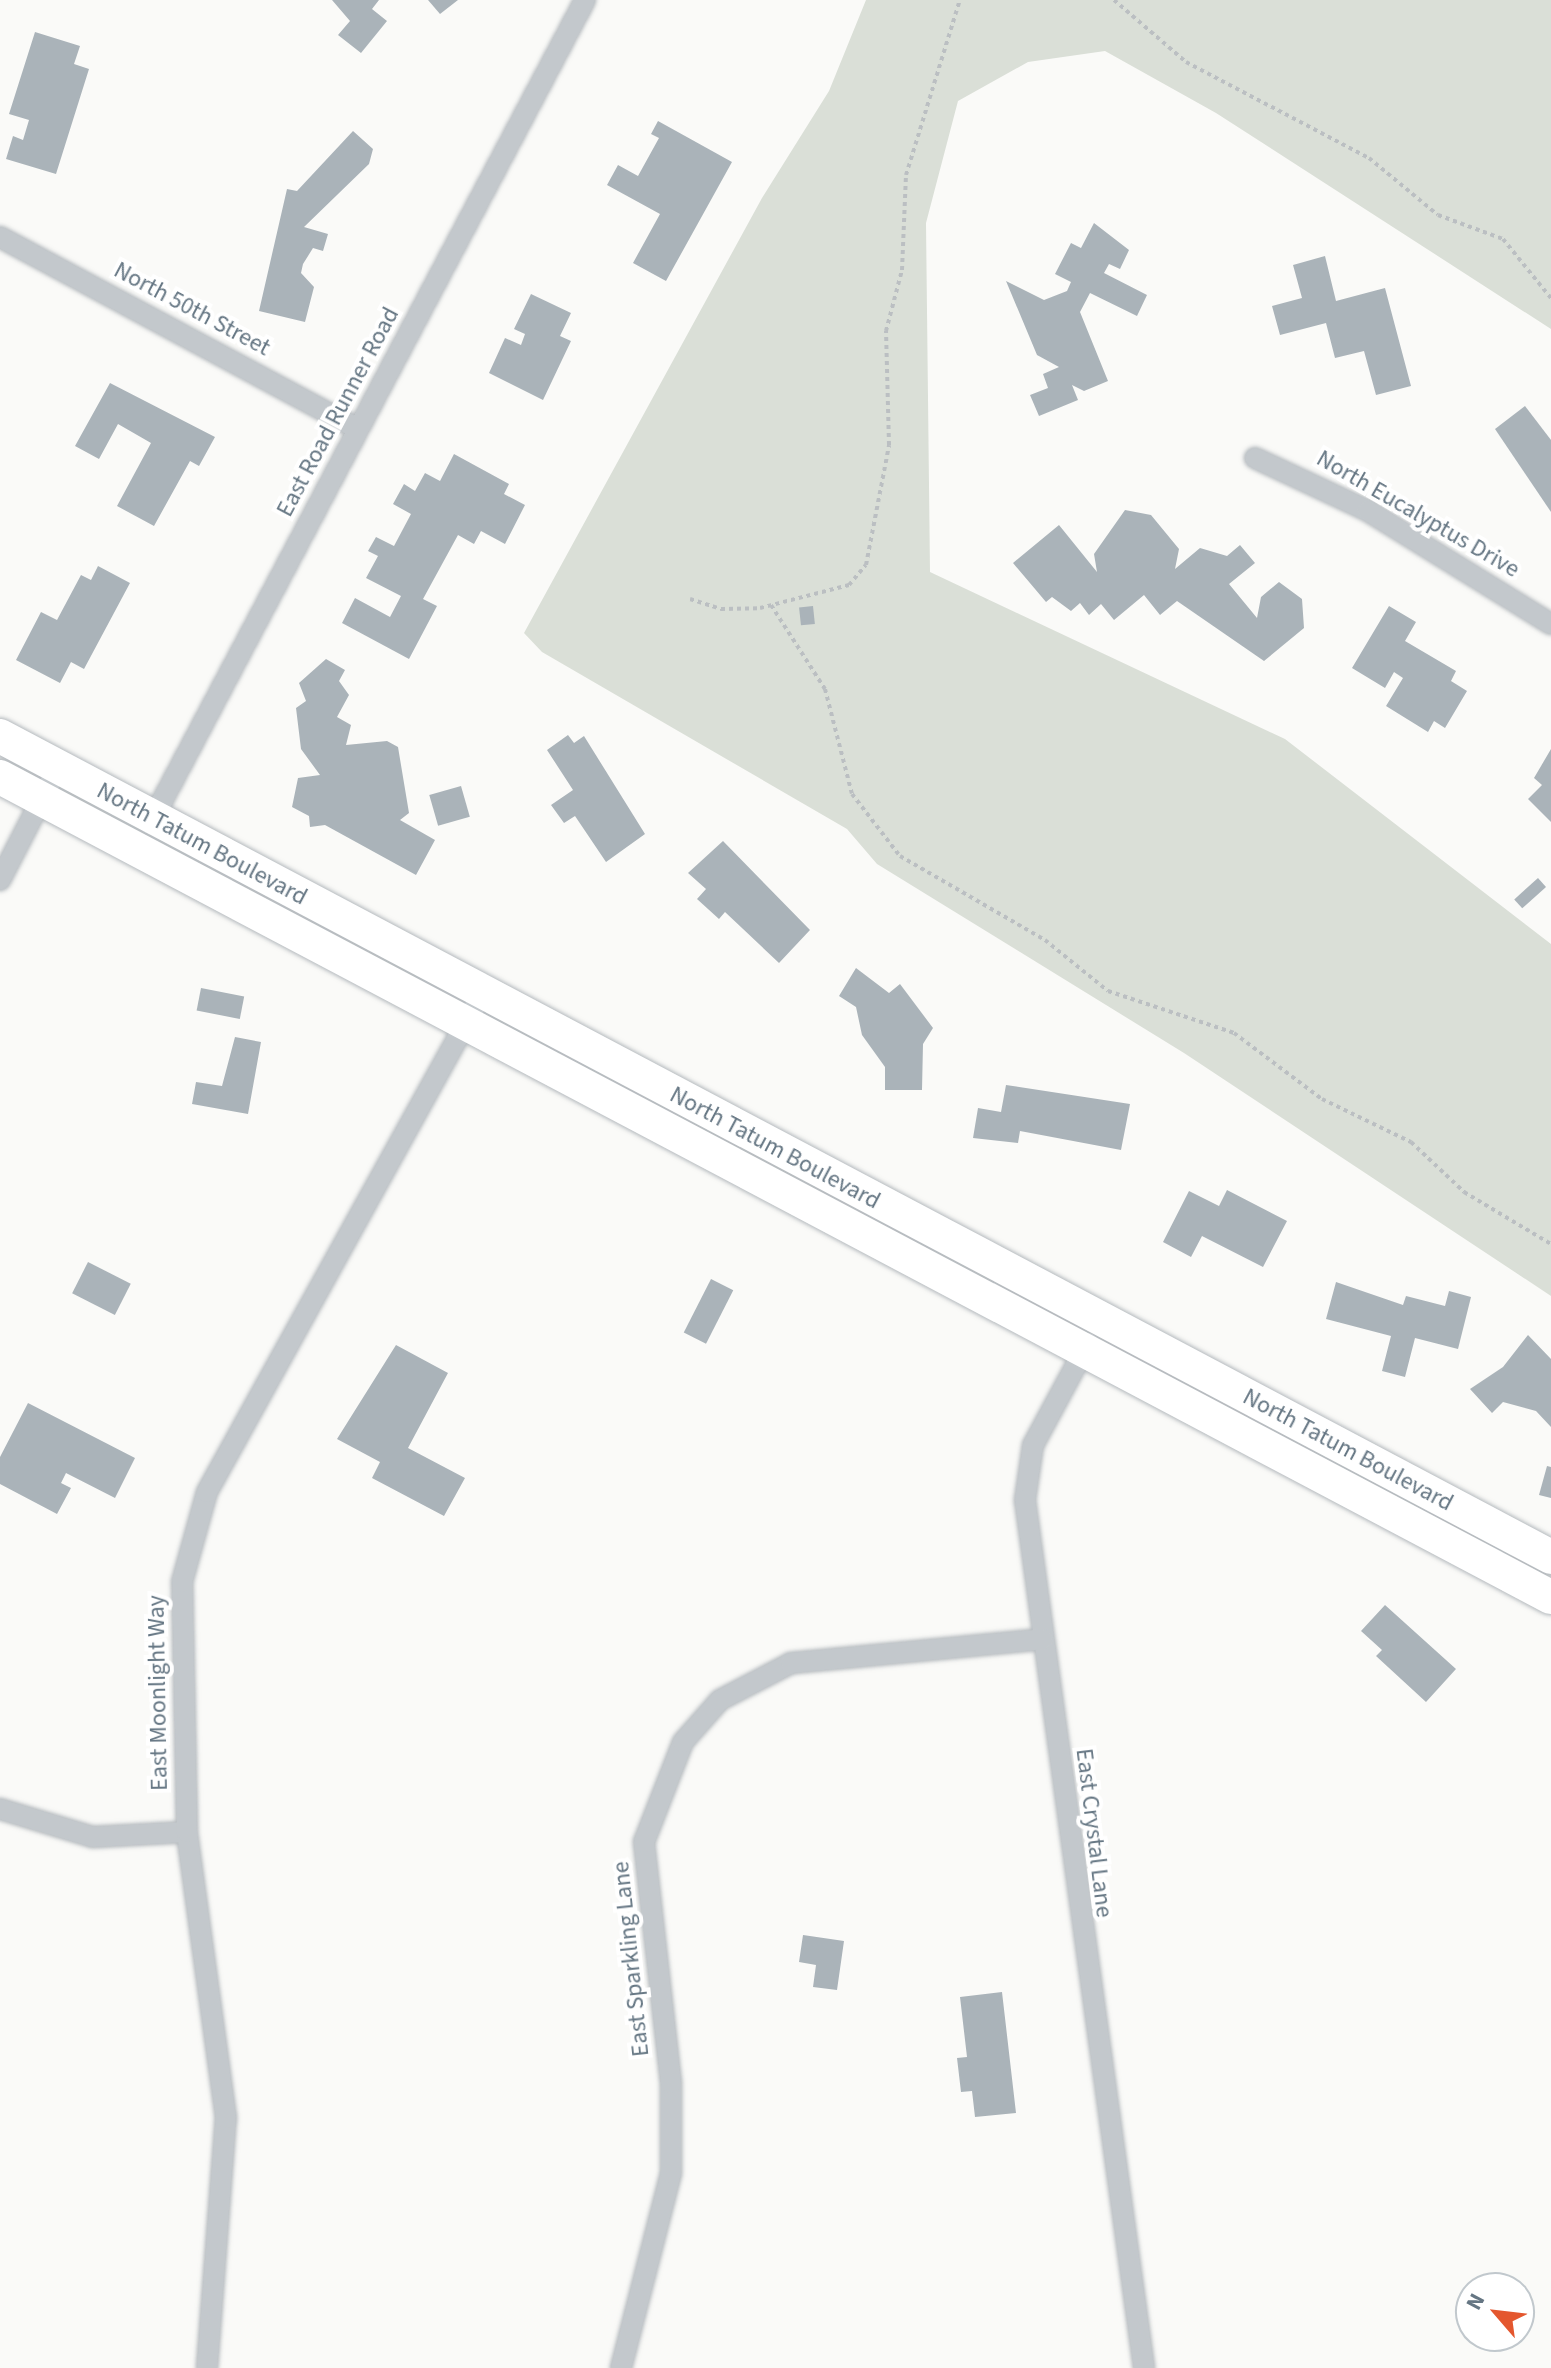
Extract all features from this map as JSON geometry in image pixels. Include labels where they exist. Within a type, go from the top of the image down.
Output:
[{"type":"main road","name":"North Tatum Boulevard","points":[[0,736],[1551,1557]]},
{"type":"main road","name":"North Tatum Boulevard","points":[[0,777],[1551,1597]]},
{"type":"street","name":"East Road Runner Road","points":[[137,849],[585,0]]},
{"type":"street","name":"North 50th Street","points":[[0,237],[358,429]]},
{"type":"street","name":"North Eucalyptus Drive","points":[[1255,458],[1368,511],[1551,624]]},
{"type":"street","points":[[0,880],[58,767]]},
{"type":"street","name":"East Moonlight Way","points":[[207,2368],[226,2118],[187,1832],[180,1610],[194,1524],[483,992]]},
{"type":"street","name":"East Crystal Lane","points":[[1099,1319],[1033,1445],[1027,1472],[1043,1639],[1144,2368]]},
{"type":"street","name":"East Sparkling Lane","points":[[621,2368],[666,2214],[671,2173],[671,2083],[644,1854],[653,1810],[683,1742],[720,1700],[791,1663],[1043,1639]]},
{"type":"street","points":[[0,1809],[93,1837],[187,1832]]},
{"type":"path","points":[[690,599],[721,609],[771,605],[849,585],[866,565],[889,445],[886,331],[902,270],[906,175],[960,0]]},
{"type":"path","points":[[1114,0],[1186,62],[1369,158],[1438,215],[1503,239],[1551,298]]},
{"type":"path","points":[[771,605],[825,689],[852,794],[900,856],[1045,940],[1108,991],[1234,1033],[1335,1107],[1411,1142],[1464,1192],[1551,1244]]},
{"type":"shaded area","points":[[866,0],[1551,0],[1551,329],[1216,113],[1105,51],[1028,62],[958,101],[926,223],[930,572],[1285,739],[1551,944],[1551,1296],[1184,1053],[877,864],[847,829],[542,652],[524,633],[762,198],[829,91]]},
{"type":"building","points":[[332,0],[379,0],[372,9],[387,21],[361,53],[338,35],[350,21]]},
{"type":"building","points":[[428,0],[458,0],[440,14]]},
{"type":"building","points":[[35,32],[80,46],[74,64],[89,69],[56,174],[6,159],[13,136],[23,140],[29,120],[9,114]]},
{"type":"building","points":[[658,121],[732,162],[666,281],[633,263],[660,214],[607,185],[618,165],[638,176],[659,138],[651,134]]},
{"type":"building","points":[[353,131],[373,149],[369,164],[304,227],[328,234],[323,251],[313,248],[303,264],[301,273],[314,287],[305,322],[259,311],[287,189],[297,191]]},
{"type":"building","points":[[1094,223],[1129,250],[1120,269],[1109,264],[1104,273],[1147,295],[1137,316],[1090,293],[1080,312],[1108,381],[1084,391],[1072,385],[1078,400],[1039,416],[1030,395],[1048,388],[1043,374],[1059,367],[1037,355],[1006,281],[1044,300],[1067,291],[1071,282],[1055,274],[1071,243],[1081,248]]},
{"type":"building","points":[[1325,256],[1336,301],[1385,288],[1411,386],[1376,395],[1364,351],[1335,358],[1326,323],[1280,335],[1272,306],[1302,298],[1293,265]]},
{"type":"building","points":[[531,294],[571,313],[560,336],[571,341],[543,400],[489,373],[505,338],[521,345],[525,334],[514,329]]},
{"type":"building","points":[[110,383],[215,437],[199,466],[190,461],[154,526],[117,506],[151,443],[118,424],[99,459],[75,446]]},
{"type":"building","points":[[1525,406],[1551,440],[1551,512],[1495,429]]},
{"type":"building","points":[[454,454],[509,484],[504,494],[525,505],[505,544],[481,531],[474,544],[458,535],[423,599],[437,606],[409,659],[342,623],[355,598],[390,617],[401,596],[366,578],[378,556],[368,551],[376,537],[394,546],[411,514],[393,504],[404,484],[415,491],[425,473],[440,481]]},
{"type":"building","points":[[1125,510],[1151,515],[1179,549],[1175,569],[1200,548],[1227,556],[1240,545],[1255,563],[1229,584],[1257,618],[1261,597],[1279,582],[1302,599],[1304,628],[1264,661],[1177,601],[1160,615],[1144,595],[1114,620],[1101,604],[1089,615],[1080,603],[1071,611],[1052,597],[1046,602],[1013,563],[1059,525],[1097,572],[1094,554]]},
{"type":"building","points":[[98,566],[130,583],[84,669],[71,662],[60,683],[16,660],[41,612],[57,620],[81,575],[91,580]]},
{"type":"building","points":[[813,606],[815,624],[801,625],[799,607]]},
{"type":"building","points":[[1389,606],[1416,622],[1405,641],[1456,671],[1451,681],[1467,691],[1445,728],[1434,721],[1428,732],[1386,706],[1403,678],[1394,672],[1385,688],[1352,668]]},
{"type":"building","points":[[326,659],[345,670],[339,681],[349,695],[337,717],[351,725],[346,745],[387,741],[398,747],[409,813],[400,820],[435,840],[416,875],[325,825],[310,827],[309,816],[292,807],[298,778],[320,775],[301,749],[296,708],[306,701],[299,683]]},
{"type":"building","points":[[568,735],[574,743],[584,736],[645,834],[606,862],[575,816],[564,823],[551,805],[573,790],[547,750]]},
{"type":"building","points":[[1551,749],[1551,822],[1528,799],[1542,785],[1534,778]]},
{"type":"building","points":[[461,786],[470,817],[438,826],[429,795]]},
{"type":"building","points":[[723,841],[810,930],[779,963],[725,912],[719,919],[697,899],[706,889],[688,873]]},
{"type":"building","points":[[1538,878],[1546,887],[1522,908],[1514,899]]},
{"type":"building","points":[[856,968],[889,993],[900,984],[933,1028],[923,1044],[922,1090],[885,1090],[885,1067],[862,1035],[856,1007],[839,996]]},
{"type":"building","points":[[201,988],[244,996],[240,1019],[197,1011]]},
{"type":"building","points":[[235,1037],[261,1042],[248,1114],[192,1104],[196,1082],[222,1086]]},
{"type":"building","points":[[1006,1085],[1130,1104],[1121,1150],[1020,1131],[1018,1143],[973,1138],[978,1108],[1001,1112]]},
{"type":"building","points":[[1227,1190],[1287,1221],[1263,1267],[1202,1236],[1191,1257],[1163,1242],[1189,1191],[1219,1206]]},
{"type":"building","points":[[88,1262],[131,1284],[115,1315],[72,1293]]},
{"type":"building","points":[[711,1279],[733,1290],[706,1344],[684,1332]]},
{"type":"building","points":[[1336,1282],[1403,1305],[1406,1296],[1445,1306],[1449,1291],[1471,1297],[1458,1349],[1415,1338],[1405,1377],[1382,1371],[1391,1336],[1326,1319]]},
{"type":"building","points":[[1528,1335],[1551,1359],[1551,1427],[1536,1411],[1503,1402],[1492,1413],[1470,1389],[1503,1367]]},
{"type":"building","points":[[396,1345],[448,1373],[408,1448],[465,1478],[444,1516],[372,1478],[380,1462],[337,1439]]},
{"type":"building","points":[[28,1403],[135,1458],[115,1498],[66,1473],[61,1483],[71,1488],[57,1514],[0,1484],[0,1457]]},
{"type":"building","points":[[1547,1466],[1551,1467],[1551,1498],[1539,1495]]},
{"type":"building","points":[[1385,1605],[1456,1669],[1426,1702],[1376,1656],[1382,1650],[1361,1631]]},
{"type":"building","points":[[803,1935],[844,1941],[837,1990],[813,1987],[816,1965],[799,1962]]},
{"type":"building","points":[[1002,1992],[1016,2113],[975,2117],[972,2091],[961,2092],[957,2058],[967,2057],[960,1997]]}]
